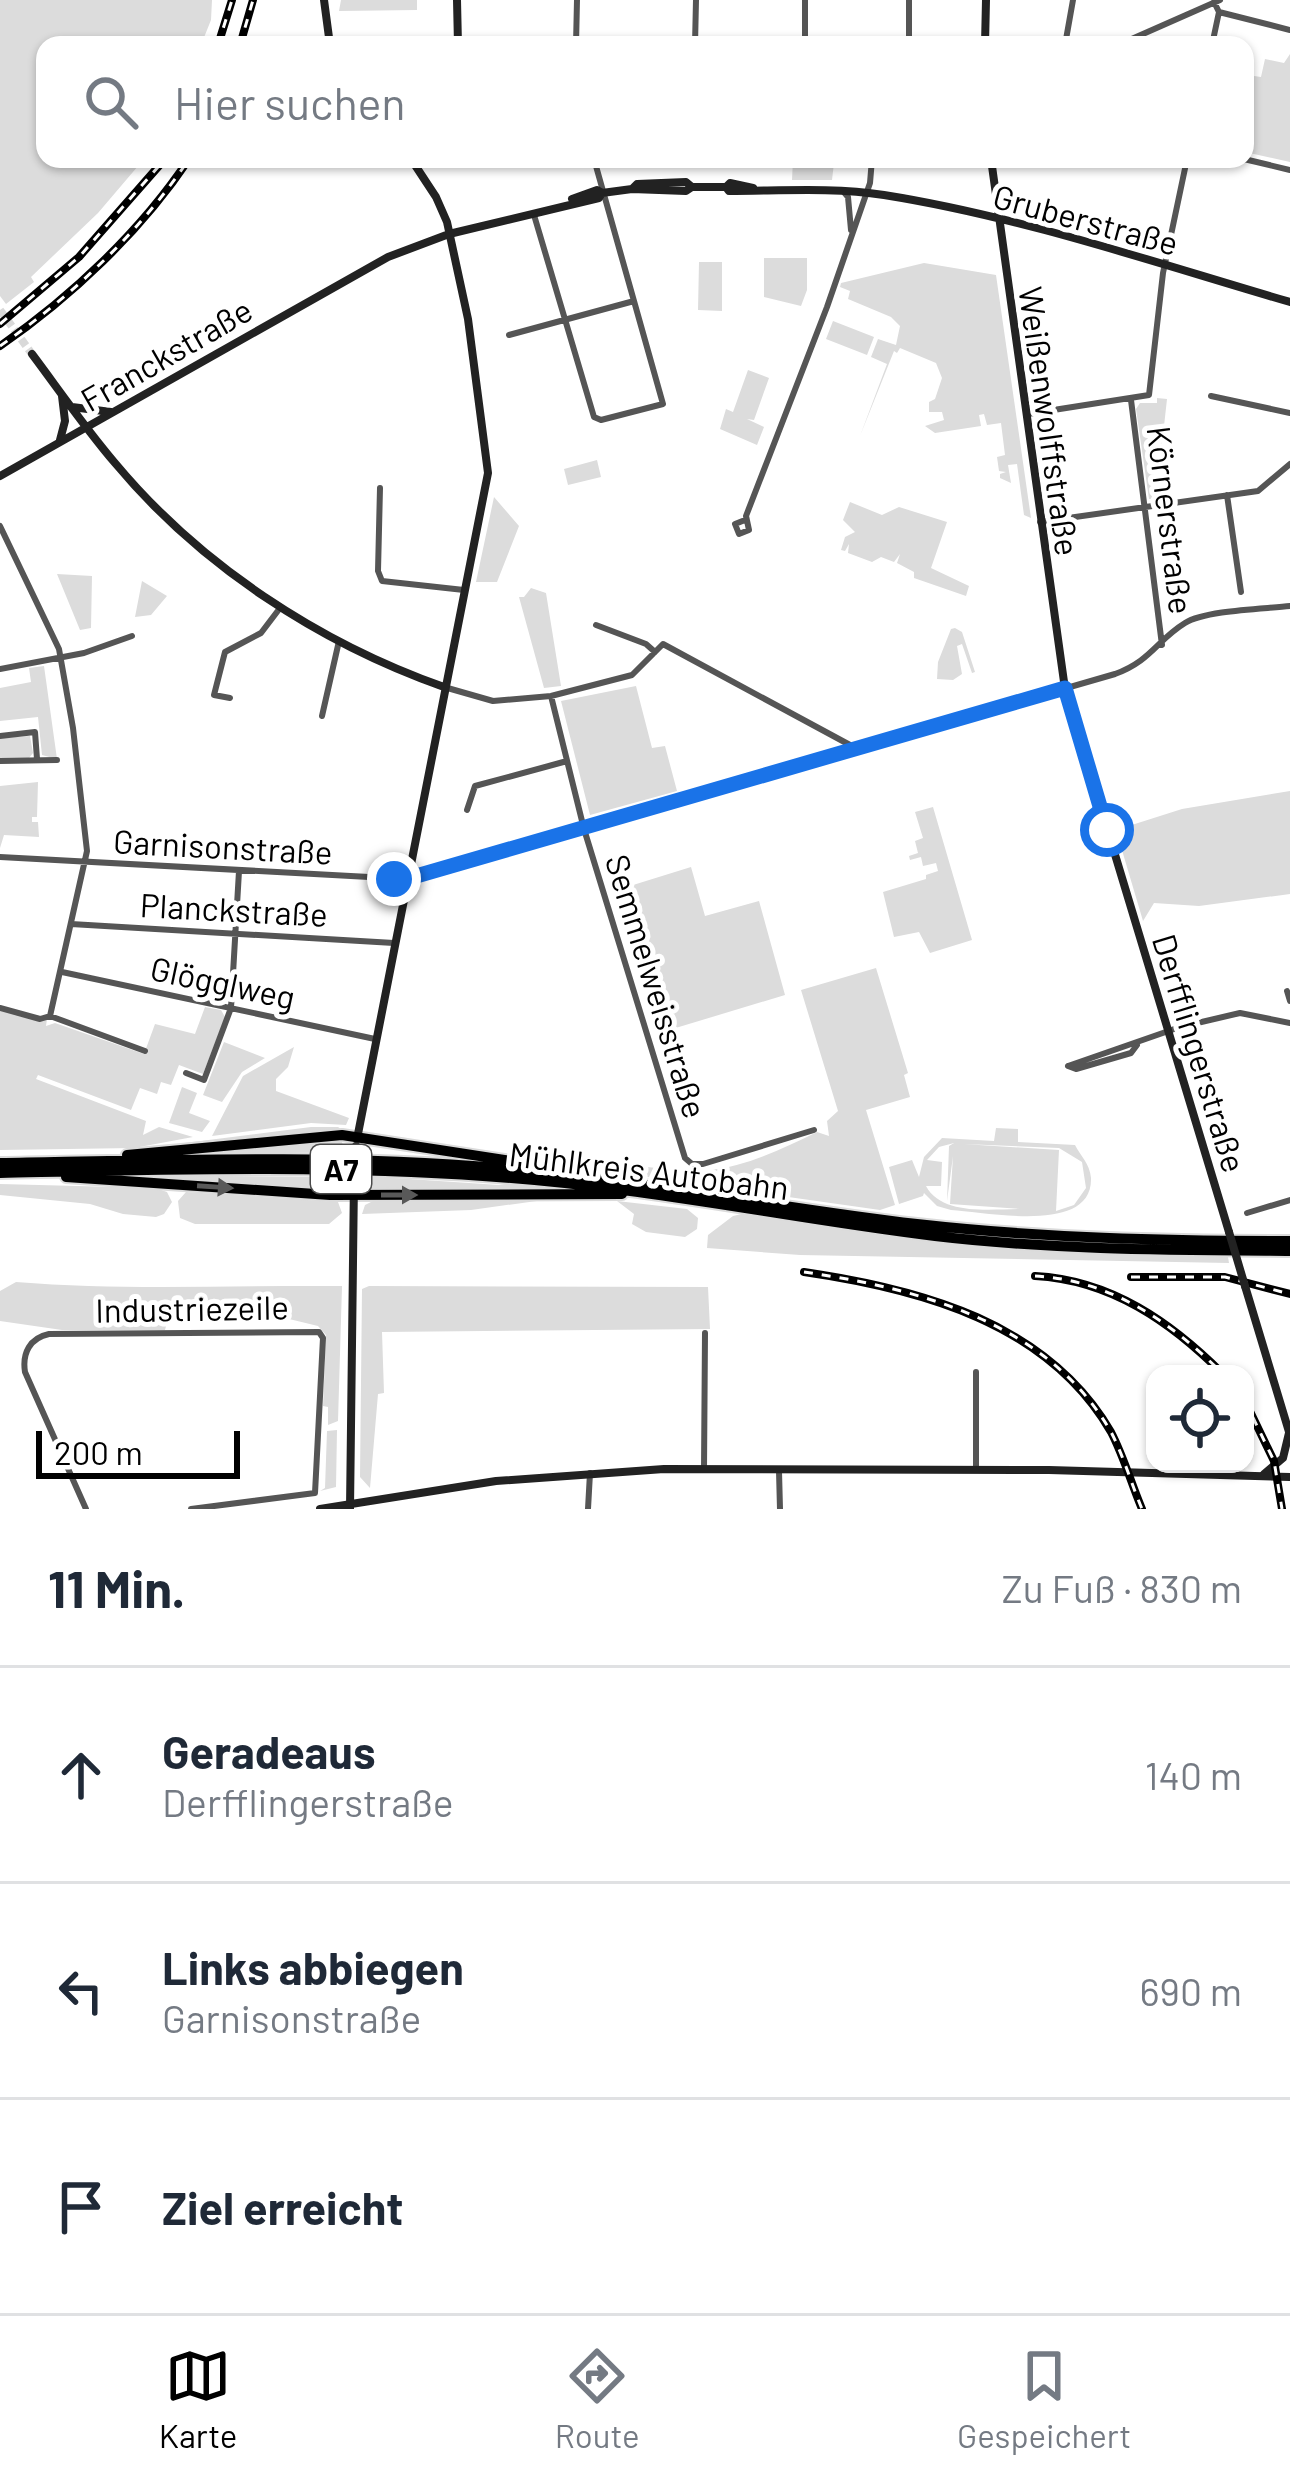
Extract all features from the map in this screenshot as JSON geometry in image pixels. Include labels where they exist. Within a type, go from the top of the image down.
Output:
[{"type":"highway","points":[[100,1161],[191,1148],[357,1141],[532,1164],[569,1174]]},
{"type":"highway","name":"Mühlkreis Autobahn","points":[[0,1163],[320,1159],[569,1174],[974,1230],[1135,1240],[1290,1241]]},
{"type":"highway","name":"Mühlkreis Autobahn","points":[[0,1173],[390,1171],[637,1192],[993,1241],[1290,1251]]},
{"type":"highway","points":[[45,1172],[78,1179],[353,1195],[610,1196],[637,1192]]},
{"type":"main road","points":[[324,0],[329,36]]},
{"type":"main road","points":[[458,0],[458,36]]},
{"type":"main road","points":[[985,36],[986,0]]},
{"type":"main road","points":[[350,1506],[352,1212],[357,1141],[488,458],[468,319],[449,234],[436,197],[416,168]]},
{"type":"main road","name":"Weißenwolffstraße","points":[[992,168],[1065,688]]},
{"type":"main road","name":"Gruberstraße","points":[[602,193],[651,182],[686,182],[692,187],[729,191],[866,193],[997,219],[1290,302]]},
{"type":"main road","name":"Franckstraße","points":[[0,476],[356,274],[449,234],[559,204],[592,200],[602,193]]},
{"type":"main road","points":[[32,354],[86,427],[166,517],[281,607],[339,641],[444,688]]},
{"type":"main road","points":[[59,442],[65,421],[62,395]]},
{"type":"main road","points":[[71,407],[112,412]]},
{"type":"main road","name":"Derfflingerstraße","points":[[1065,688],[1290,1433],[1283,1458],[1262,1475]]},
{"type":"main road","points":[[320,1509],[496,1481],[704,1469],[1290,1477]]},
{"type":"street","points":[[576,36],[577,0]]},
{"type":"street","points":[[695,0],[695,36]]},
{"type":"street","points":[[805,0],[805,36]]},
{"type":"street","points":[[909,0],[909,36]]},
{"type":"street","points":[[1067,36],[1073,0]]},
{"type":"street","points":[[1138,36],[1217,1],[1214,36]]},
{"type":"street","points":[[1219,13],[1290,29]]},
{"type":"street","points":[[1254,161],[1290,170]]},
{"type":"street","points":[[533,211],[591,412],[602,420],[663,404],[596,168]]},
{"type":"street","points":[[745,520],[805,366],[866,193],[870,168]]},
{"type":"street","name":"Körnerstraße","points":[[1162,645],[1131,400],[1148,395],[1165,265],[1185,168]]},
{"type":"street","points":[[842,191],[848,197],[851,233]]},
{"type":"street","points":[[509,335],[634,301]]},
{"type":"street","points":[[1211,396],[1290,413]]},
{"type":"street","points":[[1025,414],[1131,400]]},
{"type":"street","points":[[1040,522],[1264,489],[1290,464]]},
{"type":"street","points":[[380,488],[378,571],[382,581],[464,590]]},
{"type":"street","points":[[1227,495],[1241,592]]},
{"type":"street","points":[[0,526],[61,658],[86,862],[50,1016]]},
{"type":"street","name":"Garnisonstraße","points":[[0,857],[406,879],[1127,669],[1190,620],[1243,608],[1290,606]]},
{"type":"street","points":[[230,698],[214,695],[229,649],[261,633],[281,607]]},
{"type":"street","points":[[596,625],[655,652]]},
{"type":"street","points":[[0,669],[61,658],[132,636]]},
{"type":"street","points":[[322,716],[339,641]]},
{"type":"street","points":[[444,688],[493,701],[551,696],[625,678],[663,644],[850,745],[852,752]]},
{"type":"street","name":"Semmelweisstraße","points":[[551,696],[584,829],[685,1158],[697,1165],[814,1130]]},
{"type":"street","points":[[0,736],[35,732],[38,759]]},
{"type":"street","points":[[0,761],[57,760]]},
{"type":"street","points":[[467,810],[475,786],[567,761]]},
{"type":"street","points":[[186,1073],[204,1080],[231,1008],[239,871]]},
{"type":"street","name":"Planckstraße","points":[[71,924],[394,943]]},
{"type":"street","name":"Glögglweg","points":[[60,971],[375,1039]]},
{"type":"street","points":[[1287,991],[1290,1001]]},
{"type":"street","points":[[0,1008],[40,1019],[50,1016],[145,1051]]},
{"type":"street","points":[[1140,1042],[1131,1053],[1076,1069],[1068,1066],[1073,1062],[1169,1033],[1240,1013],[1290,1023]]},
{"type":"street","points":[[1246,1213],[1290,1200]]},
{"type":"street","name":"Industriezeile","points":[[86,1509],[24,1367],[26,1352],[39,1337],[319,1331],[315,1492],[191,1509]]},
{"type":"street","points":[[704,1469],[705,1334]]},
{"type":"street","points":[[976,1372],[976,1470]]},
{"type":"street","points":[[779,1468],[780,1509]]},
{"type":"street","points":[[588,1509],[590,1473]]},
{"type":"shaded area","points":[[0,0],[212,0],[205,36],[36,36],[36,168],[136,168],[98,213],[31,277],[34,282],[6,304],[0,296]]},
{"type":"shaded area","points":[[341,0],[417,0],[417,10],[339,11]]},
{"type":"shaded area","points":[[1290,54],[1290,162],[1254,154],[1254,76],[1261,77],[1265,59],[1284,63]]},
{"type":"shaded area","points":[[793,168],[833,168],[832,180],[792,180]]},
{"type":"shaded area","points":[[764,258],[807,258],[807,290],[801,306],[764,297]]},
{"type":"shaded area","points":[[699,262],[722,262],[722,311],[698,310]]},
{"type":"shaded area","points":[[924,263],[996,275],[1031,518],[1024,515],[1017,464],[1008,465],[1011,483],[1000,478],[1006,472],[999,471],[997,457],[1005,455],[1001,423],[987,425],[984,414],[979,415],[981,426],[935,433],[925,426],[944,420],[942,412],[929,412],[942,378],[936,363],[900,348],[894,351],[860,436],[887,364],[871,357],[878,339],[896,345],[900,326],[891,317],[848,299],[850,291],[840,287],[841,283]]},
{"type":"shaded area","points":[[833,321],[874,337],[867,355],[826,339]]},
{"type":"shaded area","points":[[748,370],[769,378],[754,420],[747,419],[764,427],[757,445],[720,429],[726,409],[733,412]]},
{"type":"shaded area","points":[[1157,398],[1167,399],[1156,498],[1149,499],[1136,409],[1140,403],[1157,403]]},
{"type":"shaded area","points":[[597,460],[601,477],[568,485],[564,469]]},
{"type":"shaded area","points":[[494,497],[519,526],[497,582],[476,582]]},
{"type":"shaded area","points":[[850,502],[882,515],[899,507],[947,522],[931,568],[969,586],[966,596],[914,578],[914,572],[897,563],[900,554],[894,562],[881,557],[872,562],[848,553],[849,544],[841,550],[845,537],[855,532],[843,520]]},
{"type":"shaded area","points":[[57,574],[92,576],[91,628],[80,630]]},
{"type":"shaded area","points":[[142,581],[167,596],[151,615],[135,617]]},
{"type":"shaded area","points":[[531,588],[546,593],[561,686],[544,688],[519,597]]},
{"type":"shaded area","points":[[955,628],[962,632],[975,672],[962,644],[957,646],[962,674],[953,680],[937,679],[938,662]]},
{"type":"shaded area","points":[[44,666],[57,759],[42,755],[38,717],[0,721],[0,688],[31,682],[29,668]]},
{"type":"shaded area","points":[[636,686],[652,748],[665,746],[677,791],[590,815],[561,701]]},
{"type":"shaded area","points":[[30,736],[33,753],[29,758],[0,759],[0,738]]},
{"type":"shaded area","points":[[38,782],[37,817],[32,822],[38,822],[39,837],[4,835],[0,848],[0,786]]},
{"type":"shaded area","points":[[1290,791],[1290,894],[1199,906],[1154,903],[1143,921],[1116,830],[1182,809]]},
{"type":"shaded area","points":[[933,807],[972,940],[930,953],[919,932],[894,937],[883,892],[938,871],[936,863],[923,866],[921,857],[910,860],[909,856],[918,853],[915,841],[923,838],[915,812]]},
{"type":"shaded area","points":[[691,867],[705,916],[759,901],[785,995],[659,1033],[617,890]]},
{"type":"shaded area","points":[[876,968],[908,1073],[904,1075],[910,1097],[866,1110],[895,1205],[880,1210],[520,1156],[709,1170],[751,1161],[817,1132],[829,1136],[827,1121],[838,1111],[801,990]]},
{"type":"shaded area","points":[[205,1007],[221,1010],[225,1017],[203,1074],[179,1065],[171,1085],[161,1082],[157,1094],[140,1088],[131,1110],[38,1075],[36,1079],[146,1121],[143,1135],[159,1127],[193,1137],[134,1148],[0,1150],[0,1008],[47,1019],[46,1026],[55,1023],[144,1054],[155,1024],[195,1034]]},
{"type":"shaded area","points":[[224,1042],[265,1058],[242,1072],[222,1102],[203,1095]]},
{"type":"shaded area","points":[[294,1047],[288,1067],[276,1079],[276,1091],[349,1118],[346,1125],[311,1123],[212,1136],[243,1076]]},
{"type":"shaded area","points":[[182,1087],[197,1093],[189,1113],[210,1121],[202,1132],[169,1123]]},
{"type":"shaded area","points":[[311,1127],[344,1131],[153,1147]]},
{"type":"shaded area","points":[[996,1128],[1018,1129],[1018,1142],[1075,1145],[1090,1173],[1087,1196],[1075,1207],[1057,1214],[1035,1216],[951,1210],[937,1206],[924,1193],[899,1204],[889,1167],[912,1160],[919,1177],[924,1157],[942,1138],[994,1141]],"holes":[[[954,1143],[949,1146],[947,1201],[953,1156],[950,1204],[1020,1209],[968,1209],[955,1206],[943,1202],[933,1196],[926,1186],[941,1186],[942,1162],[927,1160],[939,1147]],[[963,1144],[1059,1148],[1082,1162],[1086,1188],[1074,1205],[1056,1211],[1059,1150]]]},
{"type":"shaded area","points":[[341,1140],[346,1152],[153,1155]]},
{"type":"shaded area","points":[[103,1175],[344,1177],[335,1190]]},
{"type":"shaded area","points":[[364,1176],[592,1190],[374,1191],[366,1187]]},
{"type":"shaded area","points":[[0,1184],[155,1188],[167,1192],[172,1202],[156,1217],[123,1214],[90,1204],[0,1195]]},
{"type":"shaded area","points":[[186,1192],[338,1202],[342,1213],[329,1224],[195,1224],[180,1218],[178,1201]]},
{"type":"shaded area","points":[[558,1198],[471,1210],[362,1214],[365,1205],[375,1200]]},
{"type":"shaded area","points":[[617,1201],[687,1209],[698,1218],[697,1229],[685,1237],[646,1232],[632,1224],[634,1214]]},
{"type":"shaded area","points":[[746,1213],[926,1239],[1228,1257],[1229,1263],[800,1255],[707,1248],[708,1235],[733,1216]]},
{"type":"shaded area","points":[[16,1282],[342,1286],[338,1421],[328,1425],[328,1407],[323,1406],[326,1335],[318,1326],[214,1301],[173,1300],[165,1330],[62,1330],[0,1321],[0,1291]]},
{"type":"shaded area","points":[[708,1287],[710,1329],[382,1332],[384,1393],[378,1394],[370,1488],[360,1477],[362,1289]]},
{"type":"shaded area","points":[[337,1430],[336,1487],[320,1491],[325,1488],[327,1431]]},
{"type":"tunnel","points":[[0,310],[32,354]]},
{"type":"railway","points":[[221,36],[232,0]]},
{"type":"railway","points":[[243,36],[253,0]]},
{"type":"railway","points":[[0,324],[79,257],[157,168]]},
{"type":"railway","points":[[0,346],[103,261],[183,168]]},
{"type":"railway","points":[[804,1272],[936,1301],[1017,1338],[1053,1363],[1085,1395],[1111,1432],[1142,1509]]},
{"type":"railway","points":[[1035,1276],[1063,1279],[1114,1295],[1161,1321],[1213,1365]]},
{"type":"railway","points":[[1131,1277],[1225,1277],[1290,1294]]},
{"type":"railway","points":[[1254,1420],[1274,1461],[1282,1509]]},
{"type":"route","points":[[394,879],[645,813],[1065,688],[1107,830]]}]
